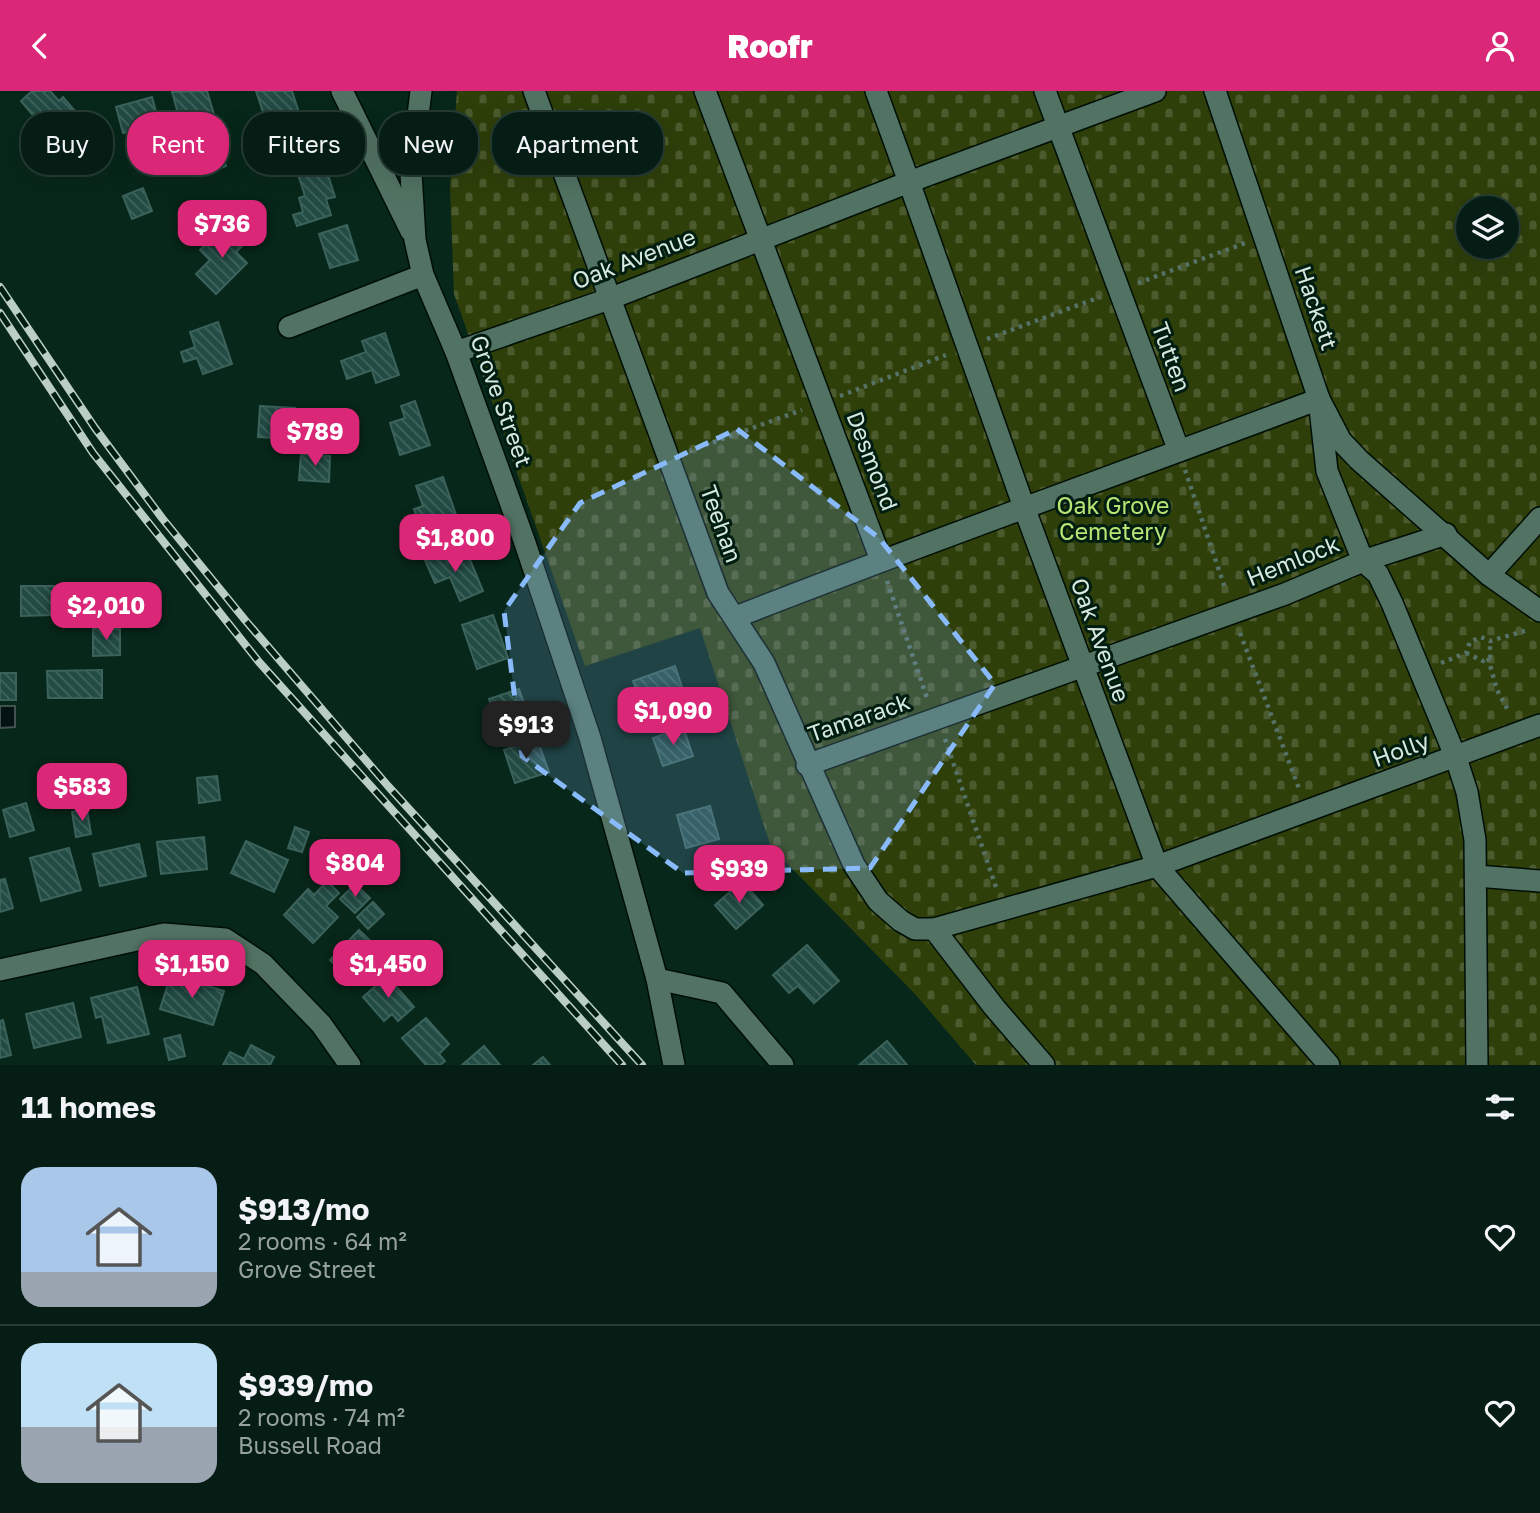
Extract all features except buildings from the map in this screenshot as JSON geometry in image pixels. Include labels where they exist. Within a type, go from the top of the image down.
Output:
[{"type":"street","name":"Grove Street","points":[[342,91],[415,240]]},
{"type":"street","name":"Grove Street","points":[[421,91],[411,173],[415,240],[423,275],[456,352],[525,543],[590,738],[657,978],[674,1065]]},
{"type":"street","name":"Teehan","points":[[534,91],[718,593],[736,617]]},
{"type":"street","name":"Desmond","points":[[705,91],[881,560]]},
{"type":"street","name":"Oak Avenue","points":[[876,91],[1082,668],[1157,866],[1329,1065]]},
{"type":"street","name":"Tutten","points":[[1045,91],[1179,451]]},
{"type":"street","name":"Oak Avenue","points":[[456,352],[609,299],[759,239],[1155,91]]},
{"type":"street","name":"Hackett","points":[[1215,91],[1319,399]]},
{"type":"street","points":[[289,327],[423,275]]},
{"type":"street","points":[[736,617],[881,560],[1025,510],[1319,399],[1341,441],[1537,619]]},
{"type":"street","name":"Hemlock","points":[[1082,668],[1234,613],[1363,561],[1327,471],[1319,399]]},
{"type":"street","points":[[1489,575],[1540,518]]},
{"type":"street","points":[[1363,561],[1446,534]]},
{"type":"street","name":"Holly","points":[[934,929],[1157,866],[1456,758],[1378,574],[1363,561]]},
{"type":"street","name":"Tamarack","points":[[736,617],[764,663],[807,765],[1082,668]]},
{"type":"street","points":[[1477,1065],[1476,876],[1473,828],[1456,758],[1540,725]]},
{"type":"street","points":[[807,765],[854,865],[878,901],[915,929],[934,929],[994,1007],[1044,1065]]},
{"type":"street","points":[[1476,876],[1540,881]]},
{"type":"street","points":[[0,970],[164,934],[225,939],[263,964],[321,1024],[350,1065]]},
{"type":"street","points":[[657,978],[722,993],[783,1065]]},
{"type":"path","points":[[668,459],[1264,236]]},
{"type":"path","points":[[1179,451],[1278,739],[1309,812]]},
{"type":"path","points":[[881,560],[913,666],[938,719],[1004,909]]},
{"type":"path","points":[[1420,670],[1466,653],[1470,642],[1481,637],[1490,641],[1537,619]]},
{"type":"path","points":[[1490,641],[1488,658],[1497,690],[1518,734]]},
{"type":"path","points":[[1466,653],[1474,659],[1483,661],[1488,658]]},
{"type":"highlighted area","points":[[737,429],[879,538],[995,684],[870,868],[683,873],[522,756],[504,611],[580,503]]},
{"type":"green space","name":"Oak Grove Cemetery","points":[[457,91],[1540,91],[1540,1065],[976,1065],[915,994],[771,847],[700,628],[585,666],[454,294],[451,175],[478,175],[478,112],[455,112]]},
{"type":"shaded area","points":[[0,706],[15,706],[15,727],[0,728]]},
{"type":"railway","points":[[0,287],[95,428],[162,518],[245,620],[388,786],[642,1065]]},
{"type":"railway","points":[[0,313],[93,453],[259,662],[622,1065]]}]
